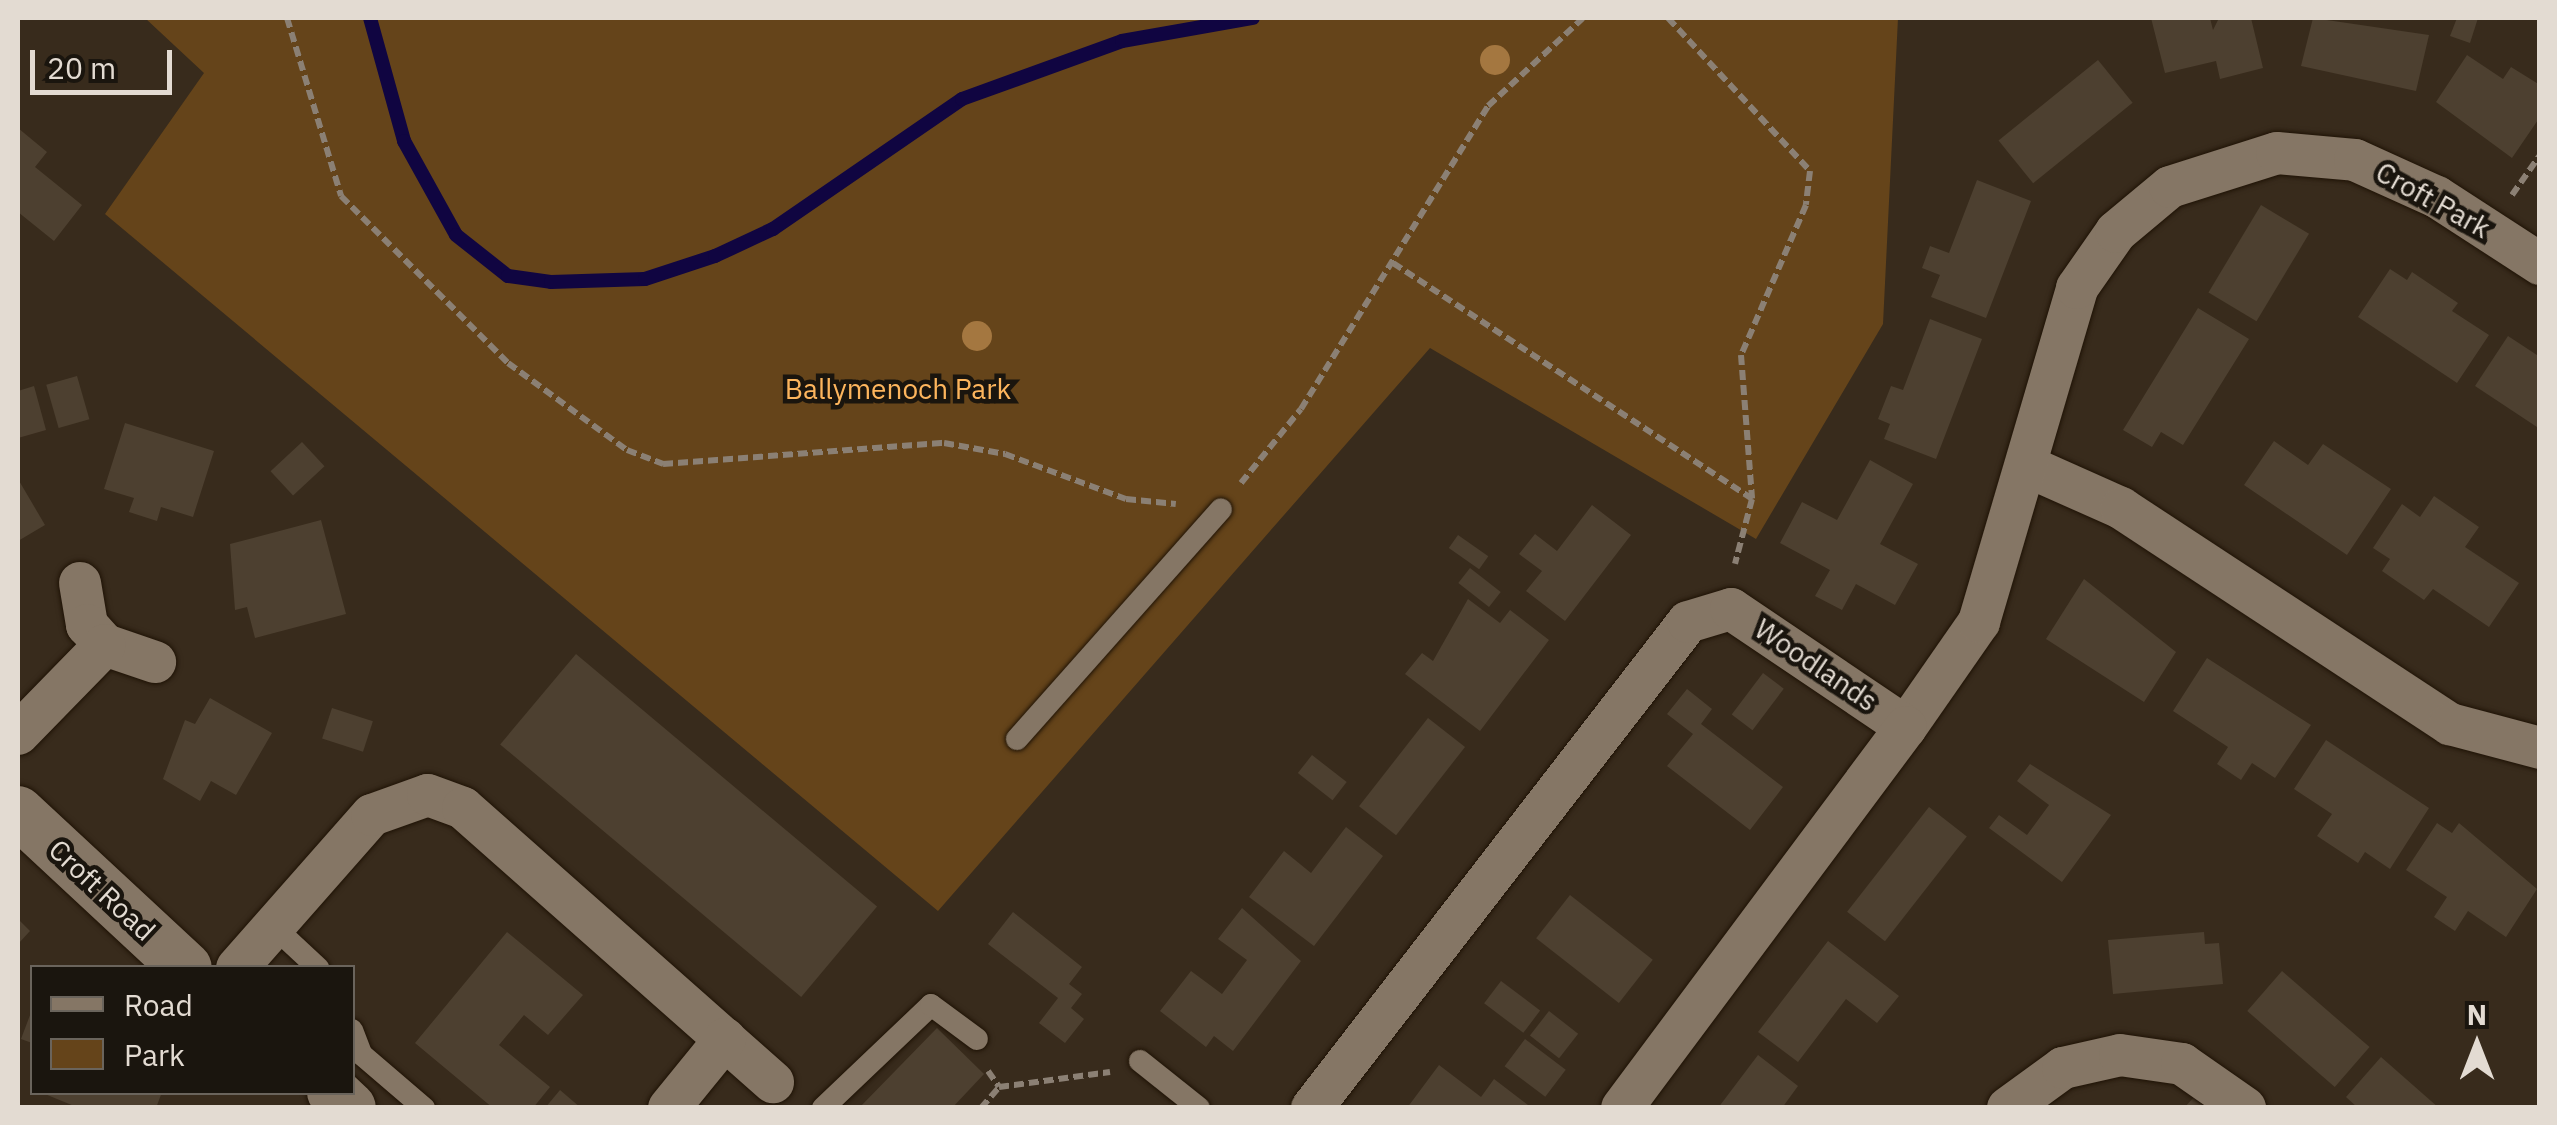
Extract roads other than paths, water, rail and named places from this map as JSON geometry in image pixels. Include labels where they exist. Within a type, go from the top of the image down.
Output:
[{"type":"street","name":"Croft Park","points":[[1906,727],[1979,622],[2086,274],[2141,208],[2200,172],[2277,153],[2356,160],[2437,197],[2540,264]]},
{"type":"street","points":[[2028,467],[2121,508],[2450,724],[2540,748]]},
{"type":"street","points":[[80,582],[87,625],[104,645],[155,662]]},
{"type":"street","name":"Woodlands","points":[[1312,1108],[1688,622],[1731,609],[1906,727],[1622,1108]]},
{"type":"street","points":[[18,734],[104,645]]},
{"type":"street","points":[[239,965],[372,815],[428,794],[463,808],[773,1082]]},
{"type":"street","name":"Croft Road","points":[[18,812],[183,965]]},
{"type":"street","points":[[669,1108],[725,1039]]},
{"type":"street","points":[[2008,1108],[2063,1068],[2120,1055],[2182,1064],[2245,1108]]},
{"type":"lane","points":[[1017,739],[1221,509]]},
{"type":"lane","points":[[273,926],[315,965]]},
{"type":"lane","points":[[823,1108],[931,1005],[976,1039]]},
{"type":"lane","points":[[355,1038],[361,1054],[424,1108]]},
{"type":"lane","points":[[1140,1061],[1199,1108]]},
{"type":"waterway","points":[[370,18],[404,141],[456,235],[508,276],[551,282],[645,279],[715,256],[773,229],[962,99],[1122,41],[1253,18]]},
{"type":"park label","name":"Ballymenoch Park","points":[[898,389]]}]
